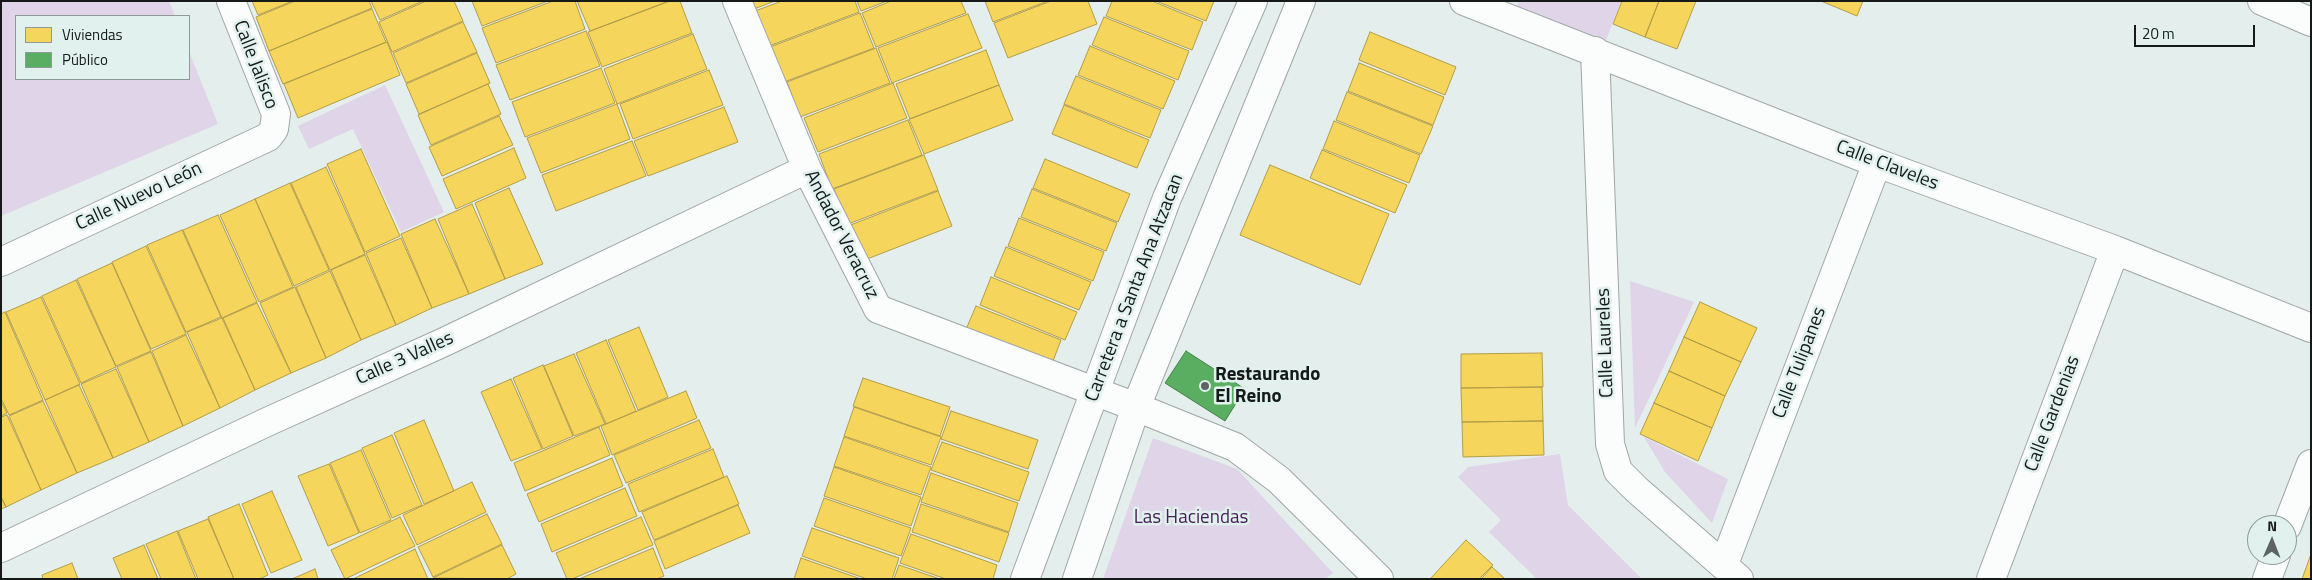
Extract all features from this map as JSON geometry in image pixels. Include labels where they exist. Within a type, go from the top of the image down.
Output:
[{"type":"street","name":"Calle Jalisco","points":[[231,1],[276,114],[274,128]]},
{"type":"street","name":"Andador Veracruz","points":[[737,1],[807,169],[878,309],[1136,407],[1235,447],[1279,480],[1379,579]]},
{"type":"street","name":"Carretera a Santa Ana Atzacan","points":[[1025,579],[1167,198],[1253,1]]},
{"type":"street","points":[[1077,579],[1136,407],[1301,1]]},
{"type":"street","name":"Calle Claveles","points":[[1464,1],[1877,162],[2115,250],[2311,328]]},
{"type":"street","points":[[2262,1],[2311,22]]},
{"type":"street","name":"Calle Laureles","points":[[1595,51],[1610,444],[1618,471],[1636,489],[1731,571]]},
{"type":"street","name":"Calle Nuevo León","points":[[1,262],[268,137],[274,128]]},
{"type":"street","name":"Calle Tulipanes","points":[[1731,571],[1877,162]]},
{"type":"street","name":"Calle 3 Valles","points":[[1,548],[267,422],[442,343],[807,169]]},
{"type":"street","name":"Calle Gardenias","points":[[1990,579],[2115,250]]},
{"type":"street","points":[[2291,515],[2311,464]]},
{"type":"street","points":[[2267,579],[2272,565]]},
{"type":"green space","points":[[1,1],[169,1],[175,15],[15,15],[15,80],[190,80],[190,54],[218,124],[1,216]]},
{"type":"green space","points":[[1519,1],[1621,1],[1605,43],[1516,9]]},
{"type":"green space","points":[[385,85],[444,212],[401,232],[353,129],[309,149],[298,126]]},
{"type":"green space","points":[[1630,281],[1694,302],[1635,428]]},
{"type":"green space","points":[[1644,437],[1728,479],[1712,523],[1665,472]]},
{"type":"green space","name":"Las Haciendas","points":[[1153,438],[1237,469],[1333,573],[1325,579],[1103,579]]},
{"type":"green space","points":[[1560,454],[1568,505],[1642,579],[1537,579],[1489,532],[1501,520],[1458,477],[1468,467]]},
{"type":"building: Viviendas","points":[[252,1],[293,1],[258,15]]},
{"type":"building: Viviendas","points":[[295,1],[369,1],[372,8],[269,51],[256,17]]},
{"type":"building: Viviendas","points":[[371,1],[423,1],[380,20]]},
{"type":"building: Viviendas","points":[[426,1],[454,1],[463,21],[392,52],[379,22]]},
{"type":"building: Viviendas","points":[[472,1],[548,1],[482,26]]},
{"type":"building: Viviendas","points":[[553,1],[575,1],[585,29],[496,63],[482,28]]},
{"type":"building: Viviendas","points":[[577,1],[669,1],[590,31]]},
{"type":"building: Viviendas","points":[[670,1],[680,1],[692,33],[602,67],[588,32]]},
{"type":"building: Viviendas","points":[[750,1],[775,1],[754,9]]},
{"type":"building: Viviendas","points":[[782,1],[855,1],[859,12],[769,46],[755,11]]},
{"type":"building: Viviendas","points":[[857,1],[887,1],[861,11]]},
{"type":"building: Viviendas","points":[[891,1],[961,1],[966,13],[876,47],[862,13]]},
{"type":"building: Viviendas","points":[[985,1],[1048,1],[993,22]]},
{"type":"building: Viviendas","points":[[1051,1],[1088,1],[1097,24],[1008,58],[994,23]]},
{"type":"building: Viviendas","points":[[1112,1],[1152,1],[1203,22],[1192,50],[1106,16]]},
{"type":"building: Viviendas","points":[[1156,1],[1214,1],[1206,21]]},
{"type":"building: Viviendas","points":[[1622,1],[1659,1],[1645,37],[1613,24]]},
{"type":"building: Viviendas","points":[[1659,1],[1696,1],[1677,49],[1645,37]]},
{"type":"building: Viviendas","points":[[1821,1],[1863,1],[1857,16]]},
{"type":"building: Viviendas","points":[[372,9],[386,42],[283,84],[269,51]]},
{"type":"building: Viviendas","points":[[860,13],[874,48],[784,82],[770,47]]},
{"type":"building: Viviendas","points":[[968,14],[982,48],[892,83],[878,48]]},
{"type":"building: Viviendas","points":[[1104,17],[1189,51],[1178,80],[1092,45]]},
{"type":"building: Viviendas","points":[[463,22],[477,52],[406,83],[393,53]]},
{"type":"building: Viviendas","points":[[586,31],[600,66],[510,100],[496,65]]},
{"type":"building: Viviendas","points":[[1370,32],[1456,67],[1445,95],[1359,60]]},
{"type":"building: Viviendas","points":[[693,34],[707,69],[617,104],[604,69]]},
{"type":"building: Viviendas","points":[[387,42],[400,75],[298,118],[284,84]]},
{"type":"building: Viviendas","points":[[1090,46],[1175,81],[1163,109],[1078,75]]},
{"type":"building: Viviendas","points":[[876,48],[890,83],[800,117],[787,82]]},
{"type":"building: Viviendas","points":[[986,50],[999,85],[910,119],[896,84]]},
{"type":"building: Viviendas","points":[[477,53],[490,83],[419,114],[406,84]]},
{"type":"building: Viviendas","points":[[1359,63],[1444,97],[1433,125],[1348,91]]},
{"type":"building: Viviendas","points":[[601,68],[615,103],[525,137],[512,102]]},
{"type":"building: Viviendas","points":[[709,70],[723,105],[633,139],[620,104]]},
{"type":"building: Viviendas","points":[[1076,76],[1161,110],[1150,138],[1064,104]]},
{"type":"building: Viviendas","points":[[893,83],[907,118],[818,152],[804,118]]},
{"type":"building: Viviendas","points":[[488,84],[501,114],[431,145],[418,115]]},
{"type":"building: Viviendas","points":[[999,85],[1013,120],[924,154],[909,119]]},
{"type":"building: Viviendas","points":[[1347,92],[1433,126],[1421,154],[1336,120]]},
{"type":"building: Viviendas","points":[[617,104],[630,139],[541,173],[527,138]]},
{"type":"building: Viviendas","points":[[1064,105],[1149,140],[1137,168],[1052,134]]},
{"type":"building: Viviendas","points":[[724,107],[738,142],[648,176],[634,141]]},
{"type":"building: Viviendas","points":[[499,116],[513,145],[442,176],[429,147]]},
{"type":"building: Viviendas","points":[[908,120],[922,155],[832,189],[819,154]]},
{"type":"building: Viviendas","points":[[1334,121],[1420,155],[1409,183],[1323,149]]},
{"type":"building: Viviendas","points":[[632,141],[646,176],[556,211],[542,175]]},
{"type":"building: Viviendas","points":[[514,148],[526,178],[456,209],[443,179]]},
{"type":"building: Viviendas","points":[[361,149],[400,236],[365,252],[327,164]]},
{"type":"building: Viviendas","points":[[1322,150],[1407,185],[1395,213],[1310,178]]},
{"type":"building: Viviendas","points":[[924,155],[938,190],[848,224],[834,189]]},
{"type":"building: Viviendas","points":[[1045,159],[1130,194],[1118,222],[1033,188]]},
{"type":"building: Viviendas","points":[[1270,165],[1389,214],[1360,285],[1240,235]]},
{"type":"building: Viviendas","points":[[326,167],[365,254],[330,270],[291,183]]},
{"type":"building: Viviendas","points":[[290,183],[329,270],[294,286],[255,199]]},
{"type":"building: Viviendas","points":[[509,188],[543,264],[505,279],[475,203]]},
{"type":"building: Viviendas","points":[[1032,189],[1117,223],[1106,251],[1021,217]]},
{"type":"building: Viviendas","points":[[938,191],[952,226],[862,261],[848,226]]},
{"type":"building: Viviendas","points":[[255,199],[293,287],[259,302],[220,215]]},
{"type":"building: Viviendas","points":[[472,204],[505,279],[469,294],[438,219]]},
{"type":"building: Viviendas","points":[[218,215],[257,302],[222,318],[183,230]]},
{"type":"building: Viviendas","points":[[1019,218],[1104,252],[1093,281],[1008,246]]},
{"type":"building: Viviendas","points":[[435,219],[469,294],[432,308],[401,234]]},
{"type":"building: Viviendas","points":[[182,230],[221,317],[186,332],[147,245]]},
{"type":"building: Viviendas","points":[[401,238],[432,308],[396,325],[366,253]]},
{"type":"building: Viviendas","points":[[146,246],[186,334],[151,349],[112,262]]},
{"type":"building: Viviendas","points":[[1006,247],[1091,282],[1079,310],[994,276]]},
{"type":"building: Viviendas","points":[[365,255],[396,325],[361,340],[331,270]]},
{"type":"building: Viviendas","points":[[112,263],[151,351],[116,366],[77,279]]},
{"type":"building: Viviendas","points":[[330,271],[361,340],[326,358],[296,287]]},
{"type":"building: Viviendas","points":[[991,277],[1077,312],[1065,340],[980,305]]},
{"type":"building: Viviendas","points":[[76,280],[116,367],[81,383],[42,296]]},
{"type":"building: Viviendas","points":[[295,287],[326,358],[291,373],[260,303]]},
{"type":"building: Viviendas","points":[[41,297],[80,384],[45,400],[6,312]]},
{"type":"building: Viviendas","points":[[1700,302],[1757,328],[1741,362],[1684,337]]},
{"type":"building: Viviendas","points":[[257,303],[291,373],[255,390],[223,318]]},
{"type":"building: Viviendas","points":[[976,306],[1061,340],[1050,369],[964,334]]},
{"type":"building: Viviendas","points":[[5,312],[43,400],[9,415],[1,398],[1,314]]},
{"type":"building: Viviendas","points":[[222,318],[255,390],[220,408],[187,332]]},
{"type":"building: Viviendas","points":[[639,327],[668,397],[638,410],[608,340]]},
{"type":"building: Viviendas","points":[[186,335],[220,408],[183,426],[152,351]]},
{"type":"building: Viviendas","points":[[1684,337],[1741,362],[1725,396],[1669,371]]},
{"type":"building: Viviendas","points":[[606,340],[636,411],[606,424],[576,353]]},
{"type":"building: Viviendas","points":[[151,352],[183,426],[149,442],[117,367]]},
{"type":"building: Viviendas","points":[[1542,353],[1543,387],[1461,388],[1461,354]]},
{"type":"building: Viviendas","points":[[574,354],[605,424],[574,436],[544,366]]},
{"type":"building: Viviendas","points":[[543,365],[573,436],[543,449],[513,378]]},
{"type":"building: Viviendas","points":[[116,369],[149,442],[113,458],[81,384]]},
{"type":"building: Viviendas","points":[[1669,371],[1725,396],[1712,428],[1654,403]]},
{"type":"building: Viviendas","points":[[863,378],[950,407],[940,436],[853,406]]},
{"type":"building: Viviendas","points":[[511,379],[542,449],[511,461],[481,392]]},
{"type":"building: Viviendas","points":[[79,385],[113,458],[77,473],[45,400]]},
{"type":"building: Viviendas","points":[[1542,387],[1543,421],[1462,422],[1461,388]]},
{"type":"building: Viviendas","points":[[686,391],[697,418],[612,455],[601,426]]},
{"type":"building: Viviendas","points":[[1,401],[7,413],[1,416]]},
{"type":"building: Viviendas","points":[[43,401],[77,473],[41,490],[9,416]]},
{"type":"building: Viviendas","points":[[1654,403],[1712,428],[1698,461],[1640,434]]},
{"type":"building: Viviendas","points":[[854,407],[941,437],[931,465],[844,436]]},
{"type":"building: Viviendas","points":[[951,411],[1038,440],[1028,469],[941,439]]},
{"type":"building: Viviendas","points":[[7,415],[41,490],[6,507],[1,497],[1,417]]},
{"type":"building: Viviendas","points":[[424,420],[454,491],[424,504],[394,433]]},
{"type":"building: Viviendas","points":[[699,420],[711,448],[626,483],[614,455]]},
{"type":"building: Viviendas","points":[[1543,421],[1544,455],[1463,457],[1462,422]]},
{"type":"building: Viviendas","points":[[599,427],[610,455],[525,491],[514,463]]},
{"type":"building: Viviendas","points":[[392,435],[422,505],[392,518],[362,448]]},
{"type":"building: Viviendas","points":[[844,437],[931,467],[921,495],[834,466]]},
{"type":"building: Viviendas","points":[[942,442],[1029,472],[1019,501],[931,470]]},
{"type":"building: Viviendas","points":[[713,449],[724,477],[639,512],[628,484]]},
{"type":"building: Viviendas","points":[[361,450],[391,520],[360,533],[330,463]]},
{"type":"building: Viviendas","points":[[612,458],[623,486],[539,522],[527,494]]},
{"type":"building: Viviendas","points":[[329,464],[359,533],[328,546],[298,476]]},
{"type":"building: Viviendas","points":[[834,467],[921,497],[911,526],[824,496]]},
{"type":"building: Viviendas","points":[[931,473],[1018,503],[1009,532],[921,502]]},
{"type":"building: Viviendas","points":[[727,476],[739,504],[654,540],[642,512]]},
{"type":"building: Viviendas","points":[[472,482],[486,512],[417,545],[403,515]]},
{"type":"building: Viviendas","points":[[625,488],[637,516],[552,552],[541,524]]},
{"type":"building: Viviendas","points":[[272,491],[302,560],[271,573],[242,504]]},
{"type":"building: Viviendas","points":[[1,497],[6,507],[1,509]]},
{"type":"building: Viviendas","points":[[824,498],[911,528],[901,556],[814,526]]},
{"type":"building: Viviendas","points":[[239,504],[268,575],[259,579],[234,579],[208,517]]},
{"type":"building: Viviendas","points":[[921,504],[1009,533],[999,562],[912,532]]},
{"type":"building: Viviendas","points":[[738,505],[750,533],[665,569],[654,541]]},
{"type":"building: Viviendas","points":[[487,514],[502,544],[433,577],[418,547]]},
{"type":"building: Viviendas","points":[[400,517],[415,546],[345,579],[331,550]]},
{"type":"building: Viviendas","points":[[641,517],[653,545],[572,579],[567,579],[556,553]]},
{"type":"building: Viviendas","points":[[208,519],[234,579],[198,579],[178,531]]},
{"type":"building: Viviendas","points":[[812,528],[899,558],[892,579],[867,579],[802,556]]},
{"type":"building: Viviendas","points":[[177,531],[196,579],[161,579],[146,544]]},
{"type":"building: Viviendas","points":[[911,534],[997,565],[993,579],[946,579],[900,563]]},
{"type":"building: Viviendas","points":[[1466,540],[1493,565],[1479,579],[1430,579]]},
{"type":"building: Viviendas","points":[[144,545],[158,579],[122,579],[113,558]]},
{"type":"building: Viviendas","points":[[502,545],[516,574],[507,579],[433,578]]},
{"type":"building: Viviendas","points":[[653,548],[664,576],[657,579],[579,579]]},
{"type":"building: Viviendas","points":[[415,549],[428,579],[353,579]]},
{"type":"building: Viviendas","points":[[2311,554],[2311,579],[2302,579]]},
{"type":"building: Viviendas","points":[[801,558],[861,579],[794,579]]},
{"type":"building: Viviendas","points":[[72,563],[78,579],[43,579],[42,575]]},
{"type":"building: Viviendas","points":[[899,565],[940,579],[894,579]]},
{"type":"building: Viviendas","points":[[1492,567],[1505,579],[1481,579]]},
{"type":"building: Viviendas","points":[[315,569],[318,579],[292,579]]},
{"type":"building: Público","name":"Restaurando El Reino","points":[[1186,351],[1245,389],[1225,421],[1165,383]]},
{"type":"place","name":"Restaurando El Reino","points":[[1205,386]]}]
